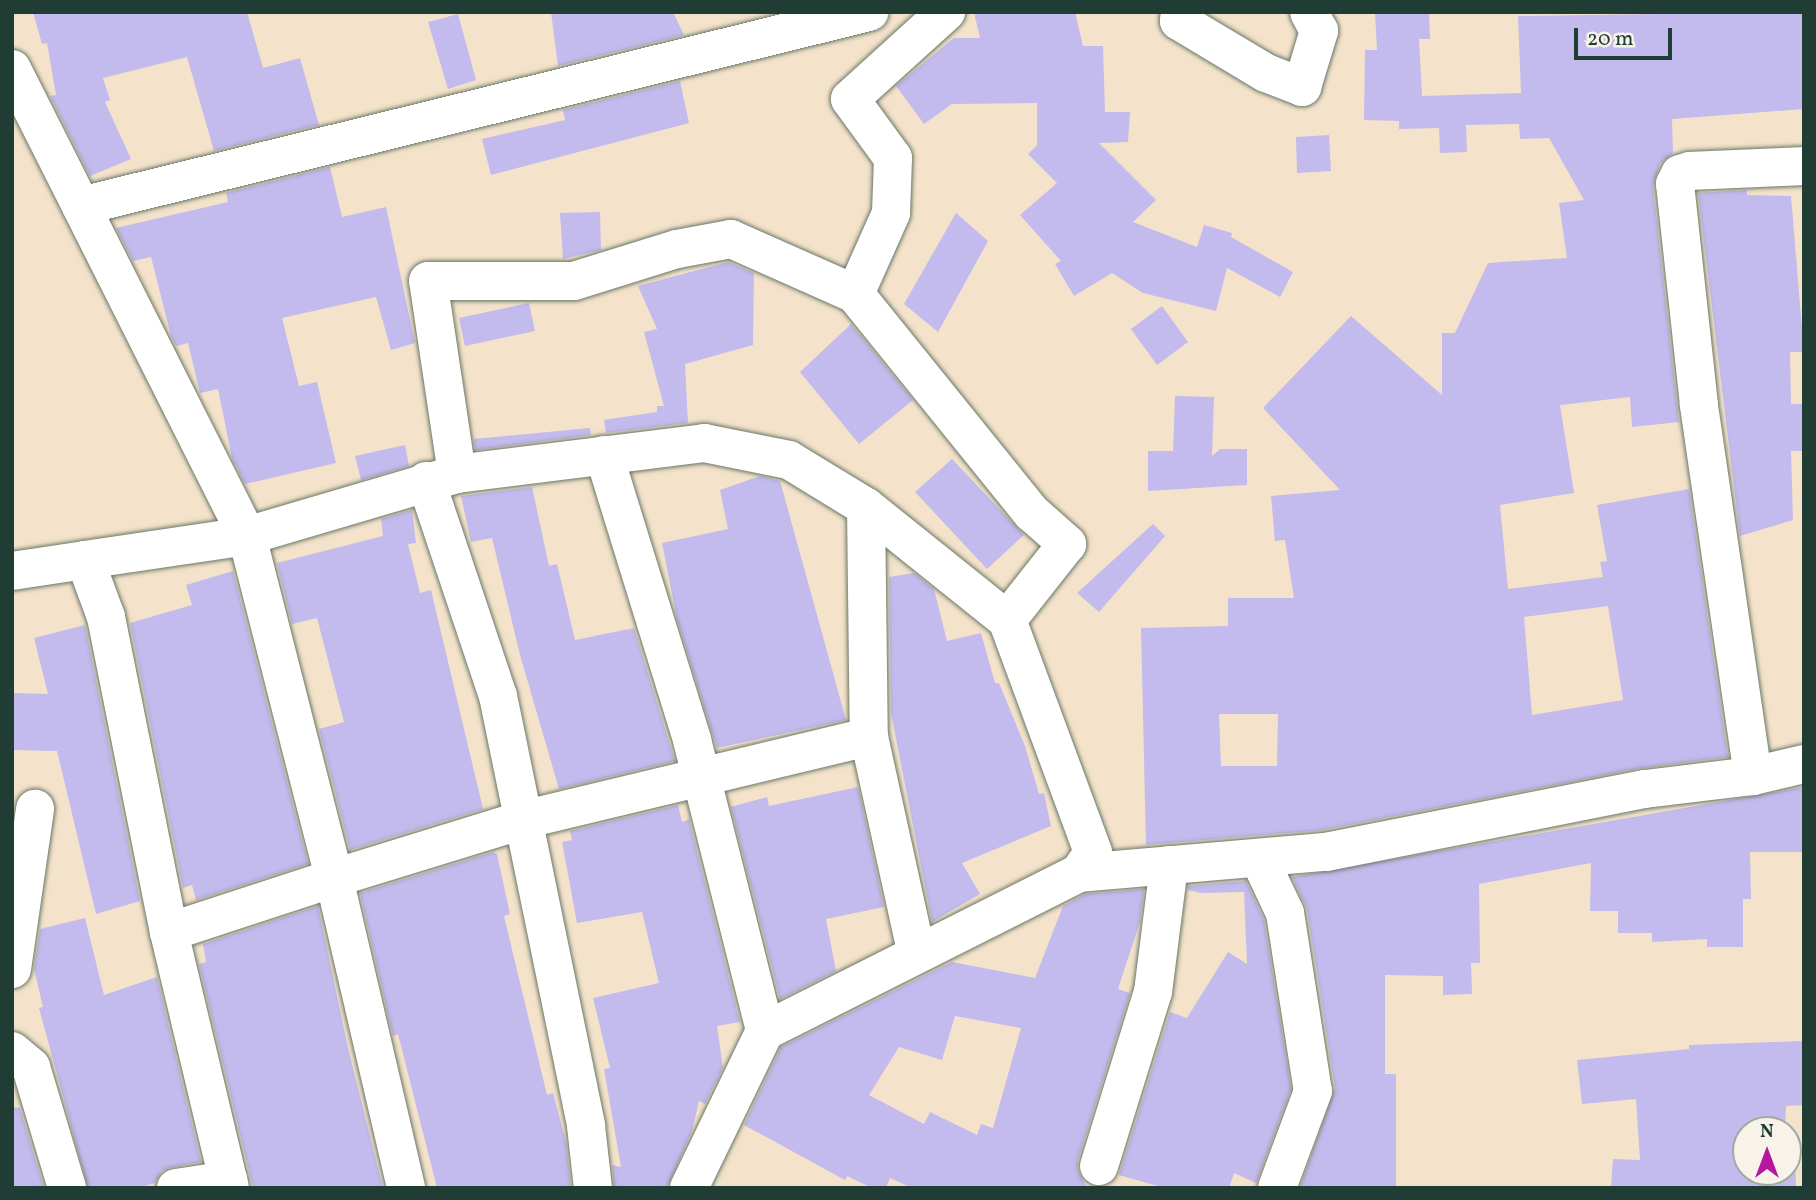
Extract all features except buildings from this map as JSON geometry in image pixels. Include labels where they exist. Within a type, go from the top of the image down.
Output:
[{"type":"street","points":[[81,206],[870,12]]},
{"type":"street","points":[[855,295],[891,213],[893,158],[850,99],[946,12]]},
{"type":"street","points":[[1180,12],[1179,21],[1266,73],[1302,87],[1319,31],[1309,12]]},
{"type":"street","points":[[12,69],[247,536],[334,878],[406,1188]]},
{"type":"street","points":[[1753,776],[1699,405],[1675,184],[1681,174],[1690,171],[1804,166]]},
{"type":"street","points":[[593,1188],[586,1126],[498,695],[442,478],[428,281],[574,281],[677,250],[731,239],[855,295],[1032,513],[1066,544],[1007,620]]},
{"type":"street","points":[[12,571],[247,536],[442,478],[705,443],[789,460],[866,508],[1007,620],[1093,852],[1079,873]]},
{"type":"street","points":[[604,455],[701,776],[765,1031]]},
{"type":"street","points":[[866,508],[869,737],[916,951]]},
{"type":"street","points":[[85,560],[106,617],[125,698],[169,932],[229,1184],[176,1188]]},
{"type":"street","points":[[169,932],[522,820],[869,737]]},
{"type":"street","points":[[690,1188],[765,1031],[916,951],[1079,873],[1326,852],[1645,789],[1753,776],[1804,764]]},
{"type":"street","points":[[12,969],[35,809]]},
{"type":"street","points":[[1259,858],[1285,913],[1312,1091],[1277,1188]]},
{"type":"street","points":[[1099,1167],[1153,992],[1169,865]]},
{"type":"street","points":[[12,1051],[31,1067],[67,1188]]}]
